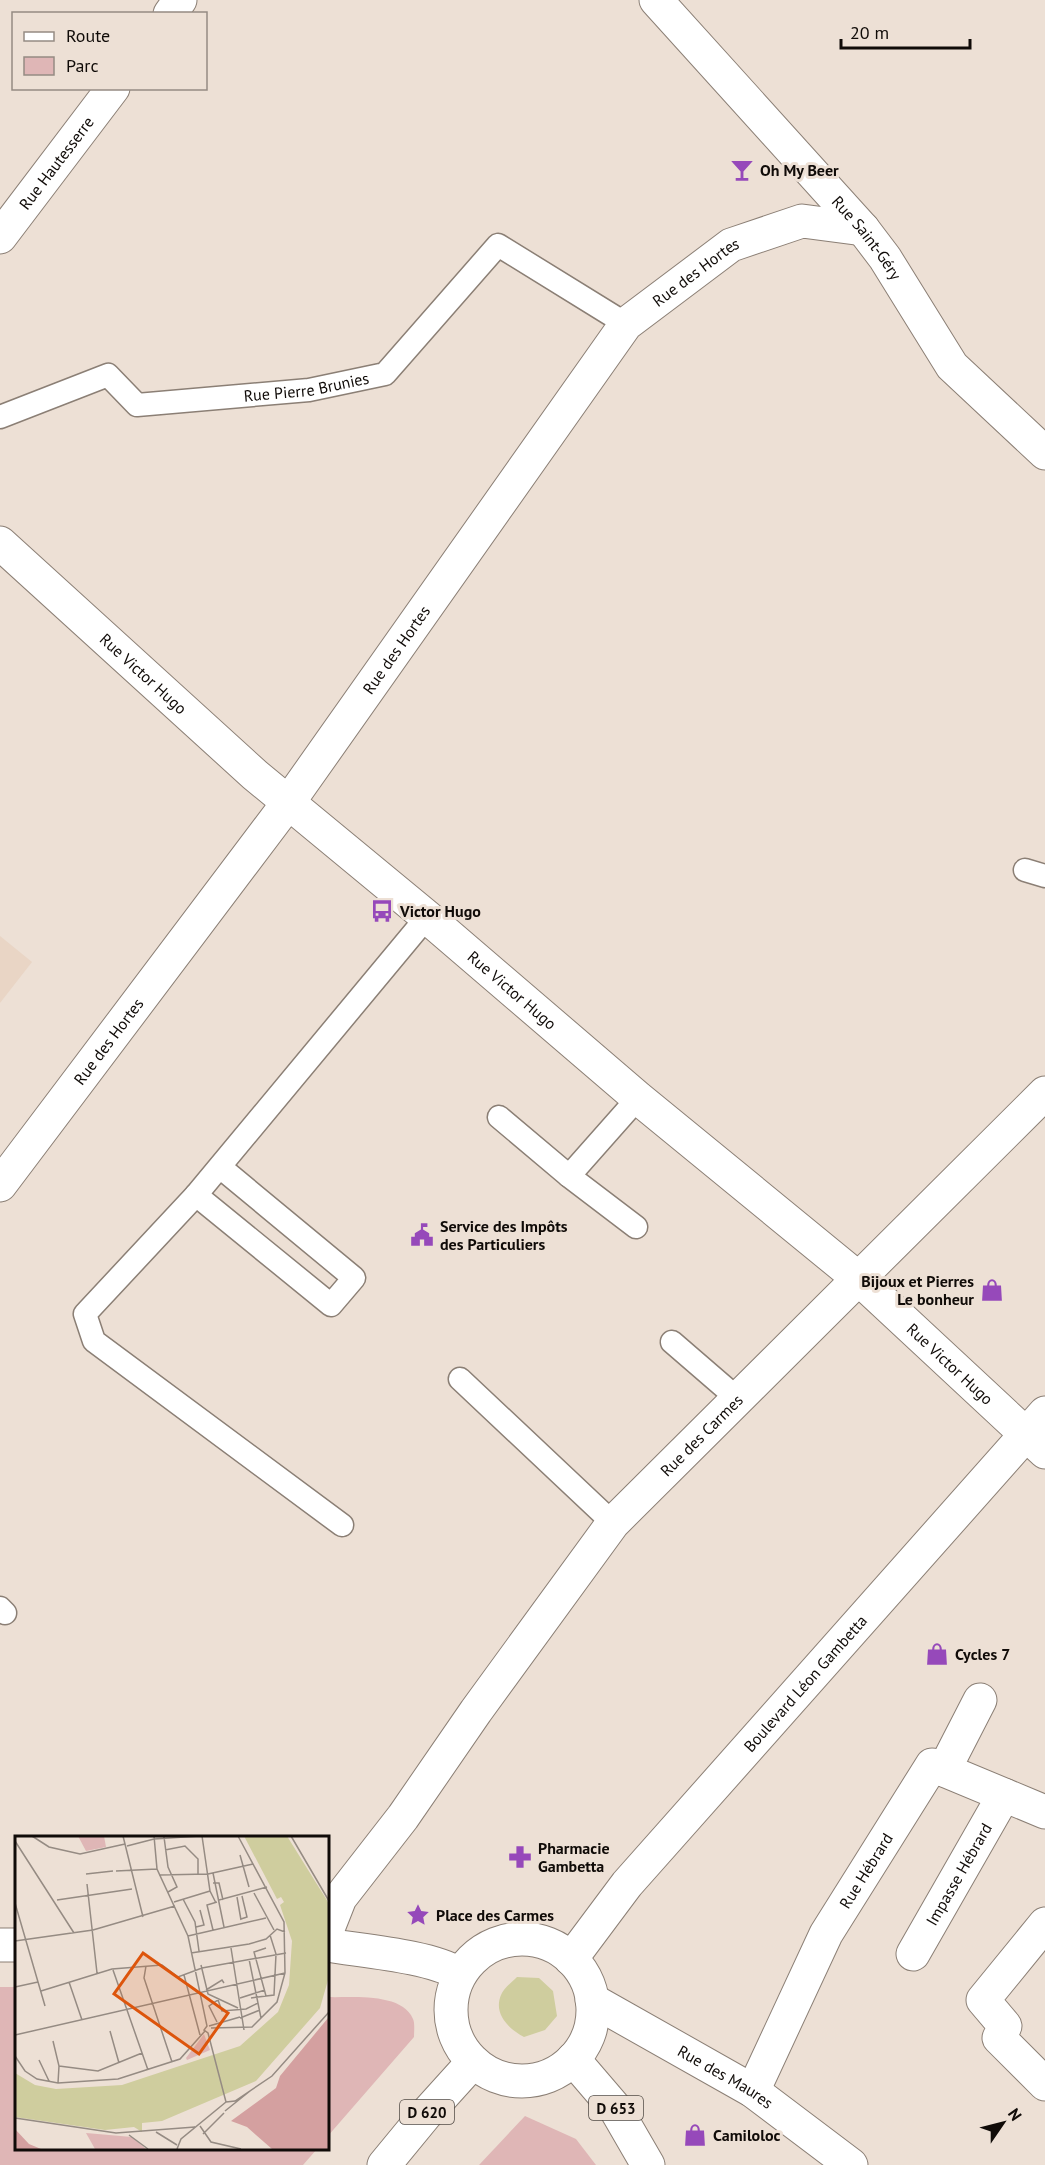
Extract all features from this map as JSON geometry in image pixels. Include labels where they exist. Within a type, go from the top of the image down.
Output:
[{"type":"street","name":"Rue Saint-Géry","points":[[656,0],[863,229],[885,258],[952,366],[1045,453]]},
{"type":"street","name":"Rue Hautesserre","points":[[0,237],[111,90]]},
{"type":"street","name":"Rue des Hortes","points":[[0,1185],[288,803],[626,324],[731,244],[802,221],[863,229]]},
{"type":"street","name":"Rue Victor Hugo","points":[[0,543],[288,803],[427,917],[638,1098],[859,1279],[1038,1433]]},
{"type":"street","name":"Rue des Carmes","points":[[328,1928],[340,1898],[403,1817],[476,1711],[613,1523],[1045,1093]]},
{"type":"street","name":"Boulevard Léon Gambetta","points":[[571,1959],[627,1884],[1038,1433]]},
{"type":"street","points":[[980,1700],[944,1770],[1045,1812]]},
{"type":"street","name":"Rue Hébrard","points":[[753,2091],[826,1934],[932,1765],[944,1770]]},
{"type":"street","name":"Impasse Hébrard","points":[[913,1954],[1004,1795]]},
{"type":"street","points":[[1045,1924],[983,2000],[1005,2026],[999,2038],[1045,2085]]},
{"type":"street","points":[[530,1939],[552,1946],[571,1959],[589,1985],[592,2000],[592,2021],[586,2042],[573,2059],[556,2072],[535,2079],[513,2080],[492,2074],[473,2062],[460,2044],[453,2025],[451,2004],[459,1974],[486,1948],[508,1940],[530,1939]]},
{"type":"street","points":[[328,1945],[448,1967],[459,1974]]},
{"type":"street","name":"Rue des Maures","points":[[592,2000],[753,2091],[851,2165]]},
{"type":"street","name":"D 653","points":[[573,2059],[615,2108],[648,2165]]},
{"type":"street","name":"D 620","points":[[384,2165],[473,2062]]},
{"type":"lane","name":"Rue Pierre Brunies","points":[[0,417],[108,375],[137,405],[309,390],[385,374],[498,245],[626,324]]},
{"type":"lane","points":[[342,1525],[94,1341],[85,1314],[196,1195],[427,917]]},
{"type":"lane","points":[[569,1176],[638,1098]]},
{"type":"lane","points":[[499,1117],[569,1176],[636,1227]]},
{"type":"lane","points":[[196,1195],[331,1305],[354,1278],[220,1167]]},
{"type":"lane","points":[[672,1342],[738,1399]]},
{"type":"lane","points":[[460,1378],[613,1523]]},
{"type":"shaded area","points":[[0,936],[32,962],[0,1003]]},
{"type":"shaded area","points":[[517,1977],[539,1978],[553,1991],[557,2016],[545,2030],[524,2037],[508,2025],[499,2008],[502,1993]]},
{"type":"green space","points":[[0,1987],[15,1987],[15,2150],[316,2150],[303,2165],[0,2165]]},
{"type":"green space","points":[[328,1997],[375,1998],[398,2004],[407,2010],[413,2019],[414,2037],[328,2136]]},
{"type":"green space","points":[[525,2116],[576,2139],[596,2165],[479,2165]]},
{"type":"place","name":"Oh My Beer","points":[[742,170]]},
{"type":"place","name":"Victor Hugo","points":[[382,911]]},
{"type":"place","name":"Service des Impôts des Particuliers","points":[[422,1235]]},
{"type":"place","name":"Bijoux et Pierres Le bonheur","points":[[992,1290]]},
{"type":"place","name":"Cycles 7","points":[[937,1654]]},
{"type":"place","name":"Pharmacie Gambetta","points":[[520,1857]]},
{"type":"place","name":"Place des Carmes","points":[[418,1915]]},
{"type":"place","name":"Camiloloc","points":[[695,2135]]}]
